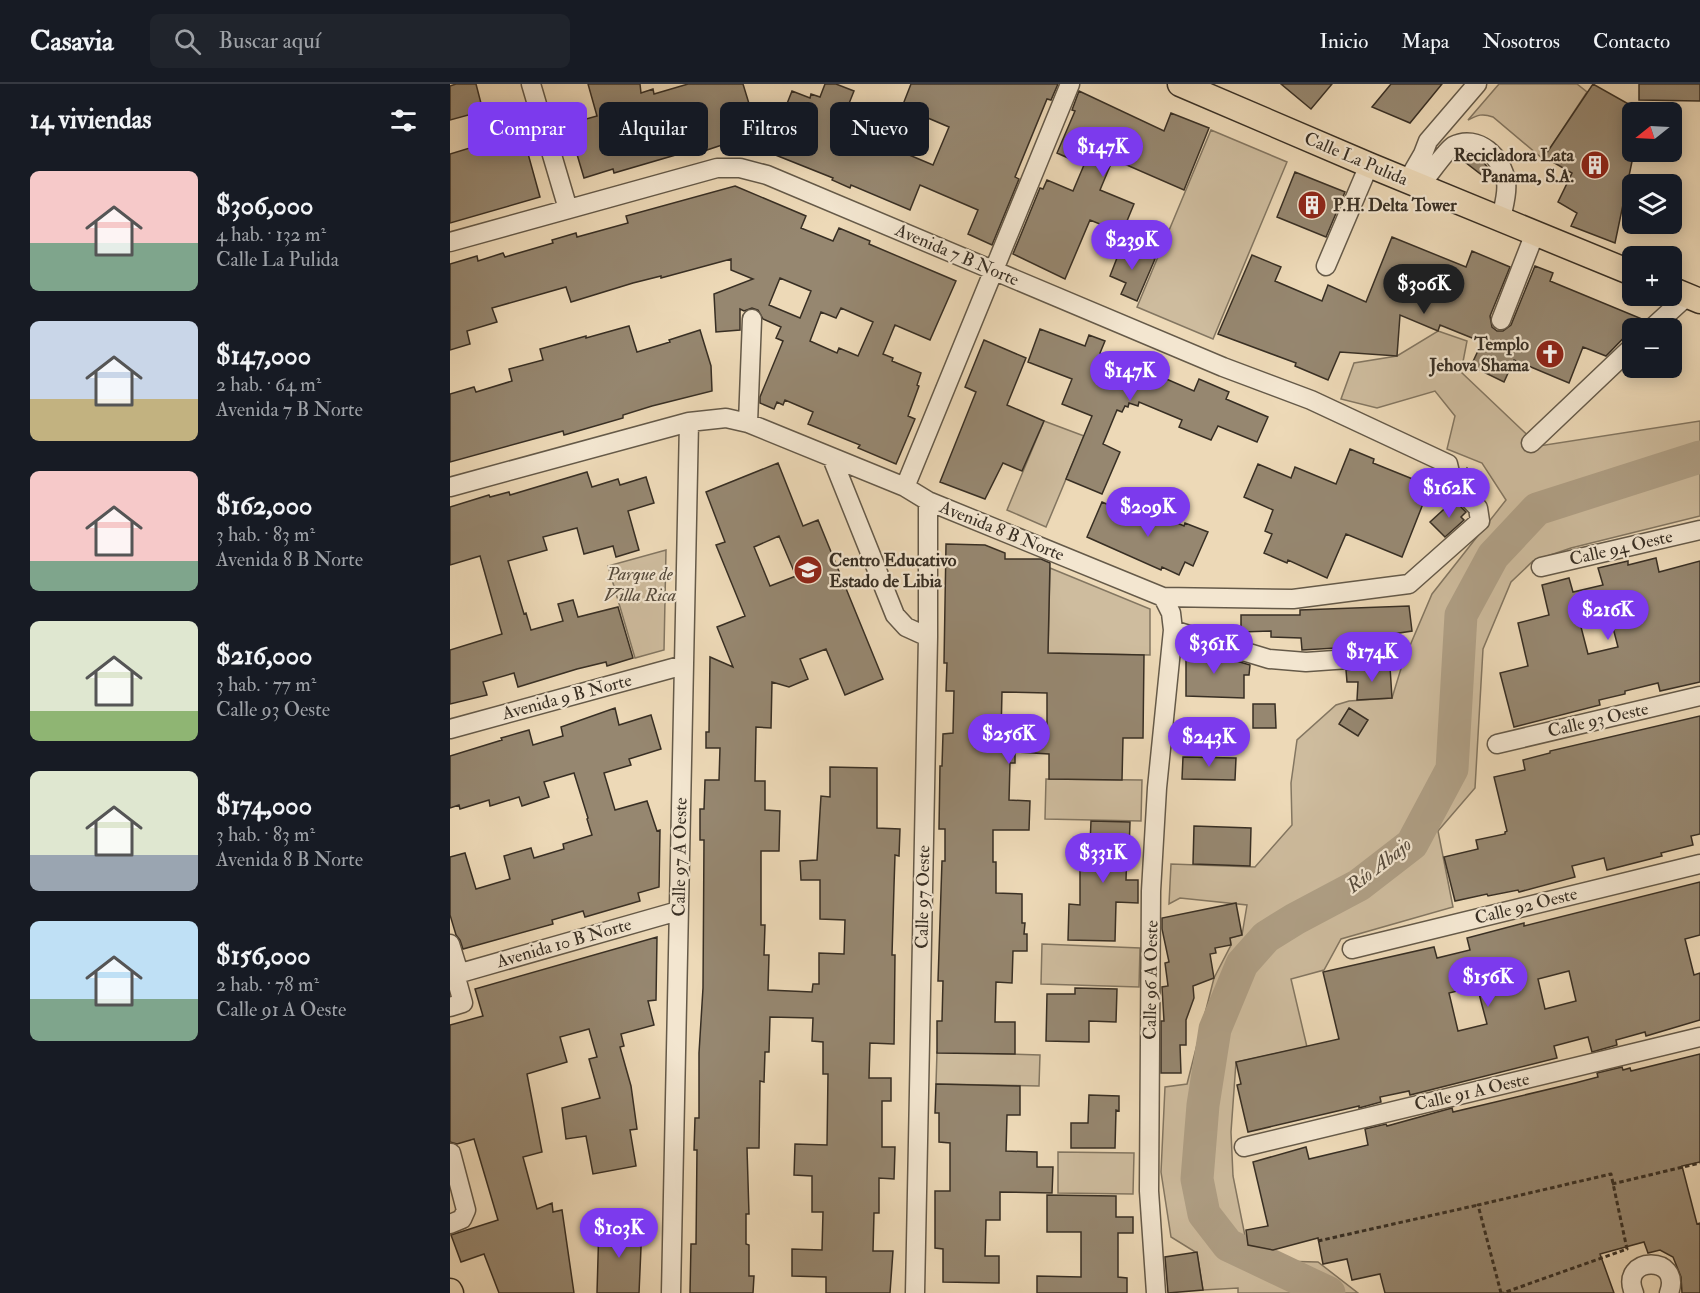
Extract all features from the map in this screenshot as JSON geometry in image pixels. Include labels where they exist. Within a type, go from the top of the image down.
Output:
[{"type":"main road","name":"Calle La Pulida","points":[[1180,84],[1622,269]]},
{"type":"street","points":[[531,84],[568,209]]},
{"type":"street","points":[[905,487],[1070,84]]},
{"type":"street","points":[[1414,183],[1428,141],[1477,84]]},
{"type":"street","points":[[1414,183],[1452,146],[1469,143],[1488,149],[1499,162],[1506,182],[1501,219]]},
{"type":"street","points":[[1326,266],[1370,165]]},
{"type":"street","name":"Avenida 7 B Norte","points":[[450,242],[717,168],[740,168],[767,175],[1222,367],[1311,400],[1449,464]]},
{"type":"street","points":[[1501,320],[1535,233]]},
{"type":"street","points":[[1662,318],[1686,295]]},
{"type":"street","points":[[748,423],[752,319]]},
{"type":"street","points":[[1531,443],[1622,357]]},
{"type":"street","name":"Avenida 8 B Norte","points":[[450,487],[688,422],[726,418],[748,423],[905,487],[927,501],[1163,597],[1293,599],[1409,584],[1480,521],[1478,508],[1452,481],[1449,464]]},
{"type":"street","name":"Calle 97 A Oeste","points":[[671,1293],[688,422]]},
{"type":"street","points":[[832,458],[895,615],[906,627],[928,637]]},
{"type":"street","name":"Calle 97 Oeste","points":[[915,1293],[928,637],[927,501]]},
{"type":"street","name":"Calle 94 Oeste","points":[[1541,567],[1700,530]]},
{"type":"street","name":"Calle 96 A Oeste","points":[[1156,1293],[1149,1191],[1152,891],[1157,788],[1173,630],[1171,613],[1163,597]]},
{"type":"street","points":[[1173,630],[1269,658],[1306,662],[1392,656]]},
{"type":"street","name":"Avenida 9 B Norte","points":[[450,729],[684,665]]},
{"type":"street","name":"Calle 93 Oeste","points":[[1497,744],[1700,696]]},
{"type":"street","name":"Calle 92 Oeste","points":[[1352,948],[1700,864]]},
{"type":"street","name":"Avenida 10 B Norte","points":[[454,974],[678,911]]},
{"type":"street","points":[[450,944],[454,974],[463,1003],[450,1007]]},
{"type":"street","name":"Calle 91 A Oeste","points":[[1244,1147],[1700,1037]]},
{"type":"street","points":[[450,1224],[462,1219],[466,1210],[451,1153]]},
{"type":"street","points":[[1634,1293],[1631,1282],[1636,1270],[1641,1266],[1653,1264],[1660,1266],[1669,1275],[1671,1281],[1669,1293]]},
{"type":"path","points":[[1612,1184],[1700,1163]]},
{"type":"path","points":[[1318,1241],[1611,1174],[1627,1249],[1502,1293],[1478,1205]]},
{"type":"green space","points":[[1499,84],[1577,84],[1587,92],[1543,159],[1493,117],[1480,115],[1468,120]]},
{"type":"green space","points":[[1211,130],[1287,162],[1213,339],[1137,307]]},
{"type":"green space","points":[[1438,331],[1467,341],[1461,372],[1539,446],[1700,421],[1700,516],[1571,548],[1533,561],[1511,582],[1483,649],[1475,788],[1438,831],[1453,907],[1341,939],[1324,970],[1291,979],[1307,1047],[1236,1062],[1231,1132],[1233,1176],[1247,1246],[1277,1261],[1318,1262],[1358,1293],[1238,1293],[1238,1288],[1203,1290],[1197,1253],[1171,1237],[1161,1172],[1165,1087],[1187,1084],[1214,978],[1231,945],[1230,938],[1242,935],[1247,905],[1180,898],[1169,904],[1171,864],[1255,867],[1292,825],[1291,783],[1297,740],[1336,705],[1349,701],[1392,698],[1403,662],[1432,594],[1506,500],[1482,463],[1447,449],[1455,416],[1435,391],[1377,408],[1341,399],[1354,363],[1397,356]]},
{"type":"green space","points":[[1044,421],[1084,436],[1046,527],[1007,510]]},
{"type":"green space","name":"Parque de Villa Rica","points":[[666,550],[664,650],[635,658],[608,566]]},
{"type":"green space","points":[[1050,568],[1150,609],[1150,655],[1048,653]]},
{"type":"green space","points":[[1046,779],[1142,780],[1141,821],[1045,819]]},
{"type":"green space","points":[[1042,944],[1140,948],[1139,987],[1041,984]]},
{"type":"green space","points":[[937,1052],[1040,1055],[1039,1086],[936,1084]]},
{"type":"green space","points":[[1058,1152],[1134,1153],[1133,1194],[1058,1193]]},
{"type":"building","points":[[476,84],[481,102],[468,102],[468,115],[450,120],[450,86]]},
{"type":"building","points":[[588,84],[640,84],[641,93],[653,89],[654,94],[688,84],[743,84],[749,102],[720,102],[720,146],[708,150],[708,102],[599,102],[599,156],[672,156],[614,173],[613,169],[584,178],[577,156],[587,156],[587,119],[597,116]]},
{"type":"building","points":[[825,84],[836,84],[854,91],[850,102],[830,102],[830,156],[912,156],[933,165],[949,127],[929,118],[929,102],[904,102],[911,84],[1058,84],[1051,100],[1047,99],[1015,177],[1019,179],[992,245],[968,234],[978,210],[920,185],[910,210],[851,185],[850,188],[832,180],[833,178],[778,156],[818,156],[818,102],[788,102],[792,91],[810,98],[811,94],[820,97]]},
{"type":"building","points":[[1281,84],[1332,84],[1311,109]]},
{"type":"building","points":[[1391,84],[1442,84],[1410,123],[1372,107]]},
{"type":"building","name":"Recicladora Lata Panama, S.A.","points":[[1593,84],[1625,102],[1622,102],[1622,162],[1632,162],[1629,174],[1622,174],[1622,209],[1615,243],[1571,226],[1577,213],[1558,202],[1572,173],[1544,157]]},
{"type":"building","points":[[1639,84],[1700,84],[1700,101],[1639,100]]},
{"type":"building","points":[[1079,91],[1164,131],[1171,113],[1209,128],[1184,190],[1113,159],[1100,190],[1134,204],[1122,233],[1090,220],[1065,279],[1013,254],[1040,188],[1043,189],[1047,180],[1073,191],[1084,165],[1057,153],[1075,111],[1072,110]]},
{"type":"building","points":[[468,148],[468,156],[529,156],[540,197],[450,223],[450,154]]},
{"type":"building","points":[[1471,154],[1481,159],[1489,169],[1483,176],[1465,162]]},
{"type":"building","name":"P.H. Delta Tower","points":[[1295,172],[1345,192],[1326,237],[1277,217]]},
{"type":"building","points":[[735,186],[806,216],[801,228],[833,241],[839,228],[870,241],[869,244],[956,281],[930,340],[895,325],[883,354],[893,358],[892,361],[921,373],[917,385],[919,386],[908,416],[915,419],[896,464],[858,448],[860,445],[808,424],[813,412],[785,400],[783,405],[777,402],[774,409],[760,403],[760,397],[783,341],[776,338],[781,327],[763,319],[758,310],[752,308],[744,311],[740,309],[740,330],[716,332],[714,294],[753,279],[731,270],[731,259],[661,278],[661,276],[633,283],[571,302],[566,287],[492,308],[497,322],[467,331],[470,344],[450,350],[450,264],[477,256],[478,261],[503,253],[505,257],[553,243],[552,240],[576,233],[577,237],[628,223],[626,216]],"holes":[[[780,278],[811,291],[800,318],[769,305]],[[841,308],[873,322],[858,356],[839,348],[837,353],[810,341],[821,312],[836,318]]]},
{"type":"building","points":[[1392,237],[1466,267],[1472,251],[1510,267],[1490,316],[1492,327],[1497,331],[1503,331],[1511,325],[1535,266],[1553,273],[1550,281],[1640,318],[1622,318],[1622,340],[1606,356],[1583,347],[1569,383],[1514,360],[1504,382],[1471,366],[1482,342],[1440,325],[1438,331],[1400,315],[1397,356],[1340,352],[1328,380],[1295,366],[1296,363],[1218,334],[1252,255],[1281,267],[1275,281],[1322,301],[1328,285],[1366,302]]},
{"type":"building","points":[[1122,245],[1155,259],[1137,301],[1121,294],[1126,283],[1110,276]]},
{"type":"building","points":[[629,326],[637,352],[700,330],[711,366],[712,391],[652,406],[623,415],[623,418],[564,435],[563,431],[450,462],[450,394],[474,387],[476,392],[512,381],[509,369],[543,360],[540,349]]},
{"type":"building","points":[[1040,329],[1085,346],[1089,335],[1105,341],[1100,353],[1155,378],[1157,375],[1194,391],[1199,379],[1229,392],[1226,399],[1268,417],[1257,442],[1218,426],[1211,440],[1179,427],[1182,420],[1139,402],[1138,406],[1129,403],[1122,412],[1117,410],[1103,444],[1120,452],[1102,494],[1066,479],[1092,416],[1062,404],[1072,379],[1028,362]]},
{"type":"building","points":[[984,340],[1026,358],[1007,405],[1044,421],[1022,471],[1003,463],[985,499],[940,482],[976,392],[965,387]]},
{"type":"building","points":[[1350,449],[1374,459],[1373,463],[1430,486],[1402,557],[1346,534],[1327,578],[1288,560],[1287,563],[1264,553],[1272,534],[1265,531],[1273,510],[1244,497],[1258,464],[1291,478],[1295,467],[1336,484]]},
{"type":"building","points":[[778,463],[803,526],[818,520],[883,679],[845,695],[826,649],[800,659],[808,679],[789,687],[772,682],[771,728],[756,727],[755,781],[765,781],[765,810],[780,811],[779,851],[761,851],[761,925],[765,925],[764,955],[769,955],[768,990],[812,992],[813,984],[819,984],[819,953],[844,954],[845,920],[820,919],[820,880],[801,880],[800,861],[817,860],[821,796],[830,797],[830,767],[877,768],[877,828],[900,829],[899,856],[895,855],[892,955],[895,955],[894,1044],[870,1043],[869,1078],[891,1078],[891,1101],[882,1101],[882,1147],[895,1147],[894,1179],[879,1178],[879,1213],[874,1213],[873,1251],[893,1251],[890,1293],[826,1293],[826,1277],[792,1276],[792,1249],[822,1250],[823,1212],[812,1212],[812,1176],[794,1175],[795,1144],[827,1145],[828,1074],[823,1074],[823,1042],[812,1041],[813,1018],[770,1017],[769,1052],[765,1052],[764,1082],[760,1081],[759,1148],[747,1148],[749,1214],[746,1214],[746,1244],[749,1245],[749,1276],[754,1276],[753,1293],[690,1293],[691,1244],[696,1244],[697,1150],[694,1150],[695,1118],[699,1118],[699,1053],[703,988],[704,840],[700,840],[700,809],[704,809],[705,780],[719,780],[720,748],[706,748],[706,732],[709,732],[710,657],[733,667],[717,627],[745,616],[716,545],[725,542],[706,492]],"holes":[[[779,536],[796,576],[770,586],[754,547]]]},
{"type":"building","points":[[1467,468],[1488,491],[1483,497],[1462,475]]},
{"type":"building","points":[[587,472],[592,487],[618,479],[620,485],[646,477],[654,503],[628,511],[639,550],[616,557],[613,546],[584,554],[577,528],[543,537],[547,550],[508,561],[531,630],[563,621],[558,604],[573,600],[578,617],[618,607],[633,658],[607,666],[606,662],[577,669],[518,687],[514,673],[483,682],[487,695],[450,704],[450,650],[502,634],[480,556],[450,565],[450,507],[489,495],[490,497],[509,492],[510,495]]},
{"type":"building","points":[[1454,500],[1466,512],[1461,517],[1464,520],[1445,537],[1430,522]]},
{"type":"building","points":[[1102,502],[1141,519],[1145,509],[1184,526],[1185,523],[1208,532],[1193,566],[1185,562],[1179,575],[1162,567],[1161,570],[1087,537]]},
{"type":"building","points":[[946,544],[985,545],[1005,553],[1005,559],[1041,559],[1050,563],[1048,653],[1144,655],[1143,738],[1123,738],[1122,780],[1049,779],[1049,754],[1015,752],[1015,763],[1010,763],[1009,800],[1030,801],[1029,830],[993,830],[993,862],[996,862],[996,893],[1022,894],[1022,923],[1025,923],[1024,934],[1027,934],[1027,951],[1013,951],[1012,983],[996,982],[995,1022],[1015,1022],[1015,1054],[937,1053],[937,1021],[942,1021],[943,981],[938,981],[942,861],[945,861],[945,829],[939,829],[940,766],[942,766],[943,734],[953,733],[954,691],[946,691],[947,663],[944,663]],"holes":[[[1002,692],[1047,693],[1047,736],[1001,735]]]},
{"type":"building","points":[[1656,558],[1659,572],[1700,561],[1700,682],[1660,691],[1658,683],[1599,700],[1600,705],[1514,727],[1500,673],[1528,666],[1518,623],[1549,615],[1542,585],[1569,578],[1573,592],[1603,585],[1598,568],[1628,561],[1628,565]],"holes":[[[1611,620],[1618,647],[1588,654],[1581,627]]]},
{"type":"building","points":[[1409,606],[1412,631],[1393,634],[1393,638],[1388,639],[1388,645],[1302,650],[1301,638],[1271,637],[1271,631],[1241,632],[1241,615],[1300,615],[1300,610]]},
{"type":"building","points":[[1186,646],[1250,665],[1249,675],[1244,675],[1244,698],[1186,696]]},
{"type":"building","points":[[1390,667],[1392,698],[1357,700],[1358,682],[1347,682],[1346,670]]},
{"type":"building","points":[[1253,704],[1275,704],[1276,728],[1253,728]]},
{"type":"building","points":[[615,708],[619,725],[651,715],[661,749],[629,759],[631,765],[604,773],[615,810],[647,801],[657,831],[660,830],[659,887],[638,893],[640,901],[585,917],[583,911],[552,920],[553,924],[463,949],[450,915],[450,857],[465,853],[476,889],[510,879],[504,856],[531,848],[534,858],[564,849],[563,844],[592,835],[574,773],[544,782],[549,797],[522,806],[519,797],[490,806],[489,800],[460,809],[459,805],[450,808],[450,756],[529,730],[533,745],[563,736],[561,727]]},
{"type":"building","points":[[1349,708],[1368,720],[1358,736],[1339,724]]},
{"type":"building","points":[[1700,716],[1700,834],[1691,836],[1693,845],[1661,853],[1662,856],[1607,870],[1604,858],[1572,866],[1575,877],[1519,892],[1518,890],[1488,896],[1487,894],[1455,901],[1444,857],[1478,849],[1476,840],[1505,834],[1507,831],[1494,777],[1525,770],[1523,760],[1550,753],[1550,751]]},
{"type":"building","points":[[1183,757],[1236,758],[1235,780],[1182,779]]},
{"type":"building","points":[[1091,821],[1130,822],[1126,880],[1138,880],[1138,903],[1116,902],[1115,941],[1068,940],[1069,904],[1080,905],[1080,867],[1089,867]]},
{"type":"building","points":[[1194,826],[1251,828],[1250,866],[1193,864]]},
{"type":"building","points":[[1700,882],[1700,935],[1685,939],[1694,975],[1700,973],[1700,1020],[1646,1036],[1645,1032],[1616,1040],[1617,1045],[1592,1052],[1588,1037],[1554,1046],[1557,1058],[1410,1095],[1409,1091],[1380,1097],[1381,1102],[1359,1108],[1359,1106],[1248,1132],[1237,1085],[1241,1084],[1236,1062],[1339,1039],[1323,972],[1434,947],[1437,958],[1470,950],[1467,938],[1524,923],[1524,926]],"holes":[[[1569,971],[1576,1001],[1545,1009],[1538,979]],[[1477,986],[1487,1024],[1458,1031],[1449,993]]]},
{"type":"building","points":[[1236,903],[1242,935],[1230,938],[1231,945],[1215,948],[1216,953],[1210,954],[1214,978],[1193,986],[1194,998],[1186,1020],[1186,1045],[1180,1045],[1181,1073],[1161,1073],[1161,1021],[1164,1021],[1162,987],[1168,986],[1165,963],[1169,962],[1162,918]]},
{"type":"building","points":[[657,937],[656,1000],[648,1001],[654,1025],[621,1034],[624,1046],[620,1047],[631,1086],[637,1129],[630,1130],[636,1166],[593,1174],[586,1136],[566,1139],[562,1108],[600,1098],[589,1059],[597,1057],[589,1029],[560,1037],[567,1062],[527,1074],[542,1152],[523,1157],[537,1209],[552,1203],[553,1212],[562,1210],[574,1293],[499,1293],[484,1254],[461,1262],[451,1235],[498,1220],[474,1139],[457,1144],[450,1142],[450,1025],[483,1016],[475,989]]},
{"type":"building","points":[[1075,988],[1117,989],[1116,1022],[1089,1021],[1089,1042],[1046,1041],[1047,994],[1075,994]]},
{"type":"building","points":[[1700,1054],[1700,1162],[1682,1166],[1697,1224],[1700,1223],[1700,1293],[1682,1293],[1681,1277],[1673,1257],[1660,1250],[1648,1253],[1644,1242],[1600,1254],[1614,1293],[1385,1293],[1380,1274],[1352,1280],[1347,1259],[1323,1264],[1318,1238],[1273,1250],[1248,1245],[1246,1230],[1268,1226],[1253,1162],[1306,1147],[1309,1159],[1368,1145],[1365,1129],[1386,1124],[1387,1126],[1452,1108],[1453,1112],[1575,1083],[1598,1077],[1597,1073],[1622,1067],[1623,1070],[1630,1068],[1631,1071]]},
{"type":"building","points":[[936,1084],[1020,1086],[1020,1115],[1007,1115],[1006,1151],[1037,1152],[1037,1167],[1053,1167],[1052,1193],[1000,1192],[1000,1220],[986,1220],[985,1256],[999,1256],[999,1283],[943,1282],[943,1249],[935,1248],[935,1191],[950,1191],[950,1143],[939,1142],[939,1113],[935,1113]]},
{"type":"building","points":[[1089,1095],[1119,1096],[1119,1111],[1116,1110],[1115,1148],[1071,1148],[1071,1123],[1088,1123]]},
{"type":"building","points":[[1047,1195],[1116,1196],[1116,1217],[1133,1217],[1133,1233],[1118,1233],[1118,1277],[1127,1278],[1127,1293],[1037,1293],[1037,1276],[1081,1277],[1081,1232],[1047,1232]]},
{"type":"building","points":[[599,1224],[642,1225],[639,1293],[597,1293]]},
{"type":"building","points":[[1197,1252],[1203,1290],[1168,1293],[1165,1257]]},
{"type":"waterway","name":"Río Abajo","points":[[1329,1293],[1228,1245],[1204,1214],[1197,1179],[1203,1105],[1215,1029],[1242,964],[1266,937],[1359,885],[1412,844],[1452,769],[1461,615],[1493,556],[1537,509],[1700,457]]},
{"type":"place","name":"Recicladora Lata Panama, S.A.","points":[[1595,165]]},
{"type":"place","name":"P.H. Delta Tower","points":[[1312,205]]},
{"type":"place","name":"Templo Jehova Shama","points":[[1550,354]]},
{"type":"place","name":"Centro Educativo Estado de Libia","points":[[808,570]]}]
